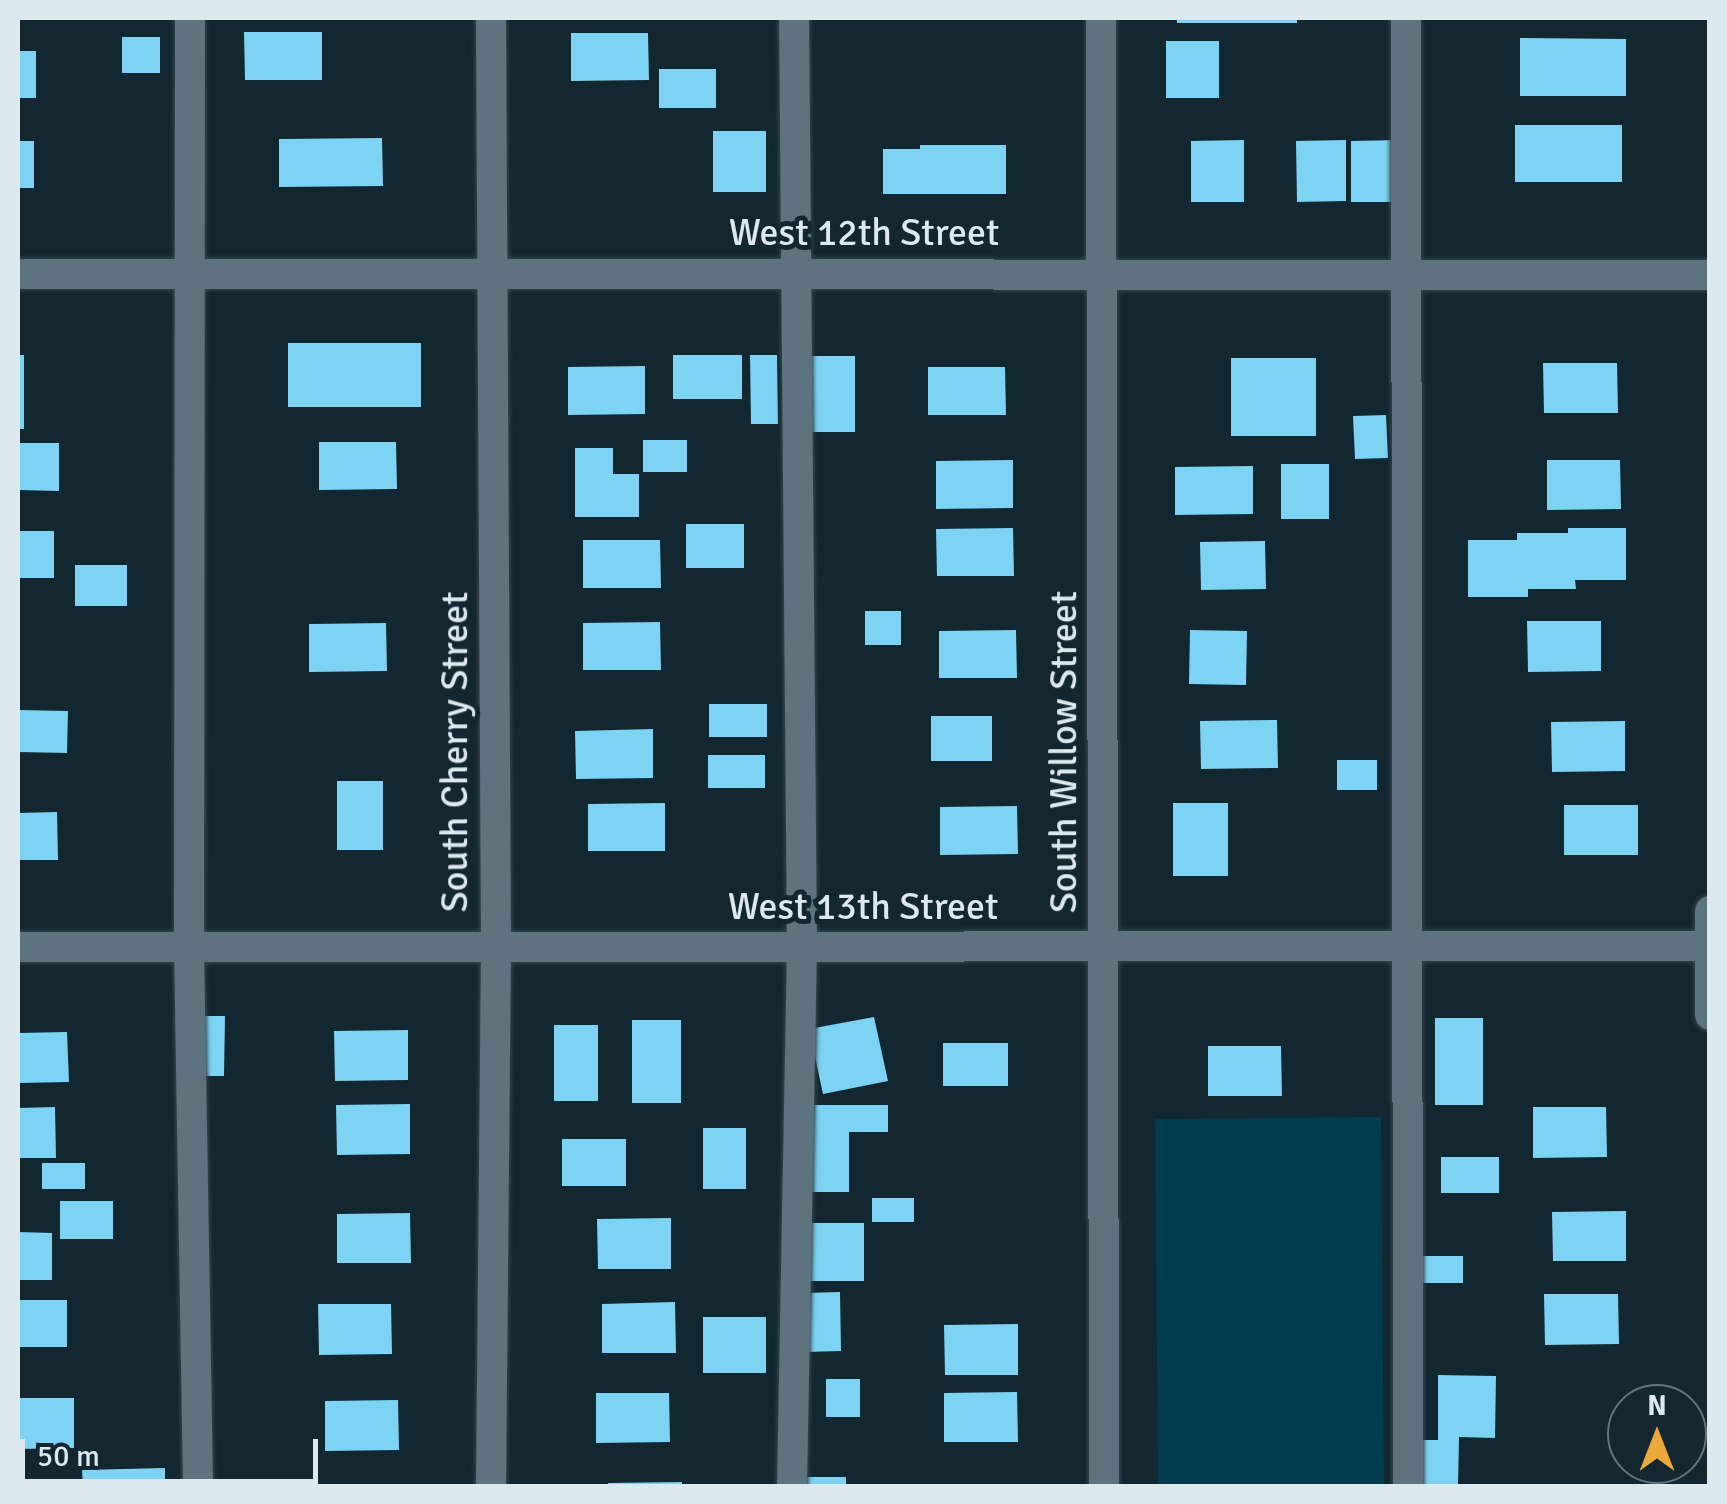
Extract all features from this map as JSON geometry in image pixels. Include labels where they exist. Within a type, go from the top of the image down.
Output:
[{"type":"street","points":[[190,18],[189,947],[198,1486]]},
{"type":"street","name":"South Cherry Street","points":[[491,18],[496,948],[491,1486]]},
{"type":"street","points":[[792,1486],[802,947],[794,18]]},
{"type":"street","name":"South Willow Street","points":[[1101,18],[1104,1486]]},
{"type":"street","points":[[1406,18],[1411,948],[1408,1486]]},
{"type":"street","name":"West 12th Street","points":[[18,274],[1710,275]]},
{"type":"street","points":[[1710,911],[1710,1016]]},
{"type":"street","name":"West 13th Street","points":[[18,947],[1709,946]]},
{"type":"shaded area","points":[[1381,1117],[1384,1486],[1158,1486],[1155,1119]]},
{"type":"building","points":[[1177,18],[1297,18],[1297,23],[1177,23]]},
{"type":"building","points":[[244,32],[322,32],[322,80],[245,80]]},
{"type":"building","points":[[571,33],[648,33],[649,80],[571,81]]},
{"type":"building","points":[[122,37],[160,37],[160,73],[122,73]]},
{"type":"building","points":[[1520,38],[1626,39],[1626,96],[1520,96]]},
{"type":"building","points":[[1166,41],[1219,41],[1219,98],[1166,98]]},
{"type":"building","points":[[18,51],[36,51],[36,98],[18,98]]},
{"type":"building","points":[[659,69],[716,69],[716,108],[659,108]]},
{"type":"building","points":[[1515,125],[1622,125],[1622,182],[1515,182]]},
{"type":"building","points":[[713,131],[766,131],[766,192],[713,192]]},
{"type":"building","points":[[382,138],[383,186],[279,187],[279,139]]},
{"type":"building","points":[[1244,140],[1244,202],[1191,202],[1191,141]]},
{"type":"building","points":[[1346,140],[1346,201],[1297,202],[1296,141]]},
{"type":"building","points":[[1400,140],[1400,202],[1351,202],[1351,141]]},
{"type":"building","points":[[18,141],[34,141],[34,188],[18,188]]},
{"type":"building","points":[[920,145],[1006,145],[1006,194],[883,194],[883,149],[920,149]]},
{"type":"building","points":[[288,343],[421,343],[421,407],[288,407]]},
{"type":"building","points":[[18,355],[24,355],[24,429],[18,429]]},
{"type":"building","points":[[673,355],[742,355],[742,399],[673,399]]},
{"type":"building","points":[[750,355],[777,355],[778,424],[751,424]]},
{"type":"building","points":[[799,356],[855,356],[855,432],[799,432]]},
{"type":"building","points":[[1231,358],[1316,358],[1316,436],[1231,436]]},
{"type":"building","points":[[1543,363],[1617,363],[1618,413],[1544,413]]},
{"type":"building","points":[[645,366],[645,414],[568,415],[568,367]]},
{"type":"building","points":[[928,367],[1005,367],[1006,415],[928,415]]},
{"type":"building","points":[[1386,415],[1388,458],[1355,459],[1353,416]]},
{"type":"building","points":[[643,440],[687,440],[687,472],[643,472]]},
{"type":"building","points":[[319,442],[396,442],[397,489],[319,490]]},
{"type":"building","points":[[18,443],[59,443],[59,491],[18,490]]},
{"type":"building","points":[[575,448],[613,448],[613,474],[639,474],[639,517],[575,517]]},
{"type":"building","points":[[1013,460],[1013,508],[936,509],[936,461]]},
{"type":"building","points":[[1547,460],[1620,460],[1621,509],[1547,510]]},
{"type":"building","points":[[1281,464],[1329,464],[1329,519],[1281,519]]},
{"type":"building","points":[[1253,466],[1253,514],[1175,515],[1175,467]]},
{"type":"building","points":[[686,524],[744,524],[744,568],[686,568]]},
{"type":"building","points":[[1013,528],[1014,576],[937,576],[936,529]]},
{"type":"building","points":[[1568,528],[1626,528],[1626,580],[1575,580],[1576,589],[1528,589],[1528,597],[1468,597],[1468,540],[1517,540],[1517,533],[1568,533]]},
{"type":"building","points":[[18,531],[54,531],[54,578],[18,578]]},
{"type":"building","points":[[583,540],[660,540],[661,588],[583,588]]},
{"type":"building","points":[[1265,541],[1266,589],[1201,590],[1200,542]]},
{"type":"building","points":[[75,565],[127,565],[127,606],[75,606]]},
{"type":"building","points":[[865,611],[901,611],[901,645],[865,645]]},
{"type":"building","points":[[1527,621],[1601,621],[1601,671],[1528,672]]},
{"type":"building","points":[[660,622],[661,670],[583,670],[583,623]]},
{"type":"building","points":[[386,623],[387,671],[309,672],[309,624]]},
{"type":"building","points":[[1016,630],[1017,678],[939,678],[939,631]]},
{"type":"building","points":[[1190,630],[1247,631],[1246,685],[1189,684]]},
{"type":"building","points":[[709,704],[767,704],[767,737],[709,737]]},
{"type":"building","points":[[18,710],[68,711],[67,753],[18,752]]},
{"type":"building","points":[[931,716],[992,716],[992,761],[931,761]]},
{"type":"building","points":[[1277,720],[1278,768],[1201,769],[1200,721]]},
{"type":"building","points":[[1625,721],[1625,771],[1552,772],[1551,722]]},
{"type":"building","points":[[653,729],[653,778],[576,779],[575,731]]},
{"type":"building","points":[[708,755],[765,755],[765,788],[708,788]]},
{"type":"building","points":[[1337,760],[1377,760],[1377,790],[1337,790]]},
{"type":"building","points":[[337,781],[383,781],[383,850],[337,850]]},
{"type":"building","points":[[665,803],[665,851],[588,851],[588,804]]},
{"type":"building","points":[[1173,803],[1228,803],[1228,876],[1173,876]]},
{"type":"building","points":[[1564,805],[1638,805],[1638,855],[1564,855]]},
{"type":"building","points":[[1017,806],[1018,854],[940,855],[940,807]]},
{"type":"building","points":[[57,812],[58,860],[18,860],[18,813]]},
{"type":"building","points":[[198,1016],[225,1016],[224,1076],[198,1076]]},
{"type":"building","points":[[874,1017],[888,1081],[823,1094],[809,1029]]},
{"type":"building","points":[[1435,1018],[1483,1018],[1483,1105],[1435,1105]]},
{"type":"building","points":[[632,1020],[681,1020],[681,1103],[632,1103]]},
{"type":"building","points":[[554,1025],[598,1025],[598,1101],[554,1101]]},
{"type":"building","points":[[408,1030],[408,1080],[335,1081],[334,1031]]},
{"type":"building","points":[[67,1032],[69,1082],[18,1083],[18,1033]]},
{"type":"building","points":[[943,1043],[1008,1043],[1008,1086],[943,1086]]},
{"type":"building","points":[[1208,1046],[1281,1046],[1282,1096],[1208,1096]]},
{"type":"building","points":[[410,1104],[410,1154],[337,1155],[336,1105]]},
{"type":"building","points":[[804,1105],[888,1105],[888,1132],[849,1132],[849,1192],[804,1192]]},
{"type":"building","points":[[55,1107],[56,1158],[18,1158],[18,1108]]},
{"type":"building","points":[[1533,1107],[1606,1107],[1607,1157],[1533,1158]]},
{"type":"building","points":[[703,1128],[746,1128],[746,1189],[703,1189]]},
{"type":"building","points":[[562,1139],[626,1139],[626,1186],[562,1186]]},
{"type":"building","points":[[1441,1157],[1499,1157],[1499,1193],[1441,1193]]},
{"type":"building","points":[[42,1163],[85,1163],[85,1189],[42,1189]]},
{"type":"building","points":[[872,1198],[914,1198],[914,1222],[872,1222]]},
{"type":"building","points":[[60,1201],[113,1201],[113,1239],[60,1239]]},
{"type":"building","points":[[1626,1211],[1626,1261],[1553,1261],[1552,1212]]},
{"type":"building","points":[[410,1213],[411,1263],[337,1263],[337,1214]]},
{"type":"building","points":[[671,1218],[671,1269],[598,1269],[597,1219]]},
{"type":"building","points":[[797,1223],[864,1223],[864,1281],[797,1281]]},
{"type":"building","points":[[18,1232],[52,1233],[52,1280],[18,1280]]},
{"type":"building","points":[[1411,1256],[1463,1256],[1463,1283],[1411,1283]]},
{"type":"building","points":[[840,1292],[841,1351],[805,1352],[805,1293]]},
{"type":"building","points":[[1544,1294],[1618,1294],[1619,1344],[1545,1345]]},
{"type":"building","points":[[18,1300],[67,1300],[67,1347],[18,1347]]},
{"type":"building","points":[[675,1302],[676,1353],[602,1353],[602,1304]]},
{"type":"building","points":[[318,1304],[391,1304],[392,1354],[319,1355]]},
{"type":"building","points":[[703,1317],[766,1317],[766,1373],[703,1373]]},
{"type":"building","points":[[1018,1324],[1018,1375],[945,1375],[944,1325]]},
{"type":"building","points":[[1438,1375],[1496,1376],[1495,1438],[1459,1437],[1458,1486],[1411,1486],[1411,1440],[1438,1440]]},
{"type":"building","points":[[826,1379],[860,1379],[860,1417],[826,1417]]},
{"type":"building","points":[[1017,1392],[1018,1442],[944,1442],[944,1393]]},
{"type":"building","points":[[596,1393],[669,1393],[670,1442],[596,1443]]},
{"type":"building","points":[[18,1398],[74,1398],[74,1448],[18,1449]]},
{"type":"building","points":[[398,1400],[399,1450],[325,1451],[325,1401]]},
{"type":"building","points":[[165,1468],[165,1486],[83,1486],[82,1470]]},
{"type":"building","points":[[805,1477],[846,1477],[846,1486],[805,1486]]},
{"type":"building","points":[[682,1482],[682,1486],[608,1486],[608,1483]]}]
